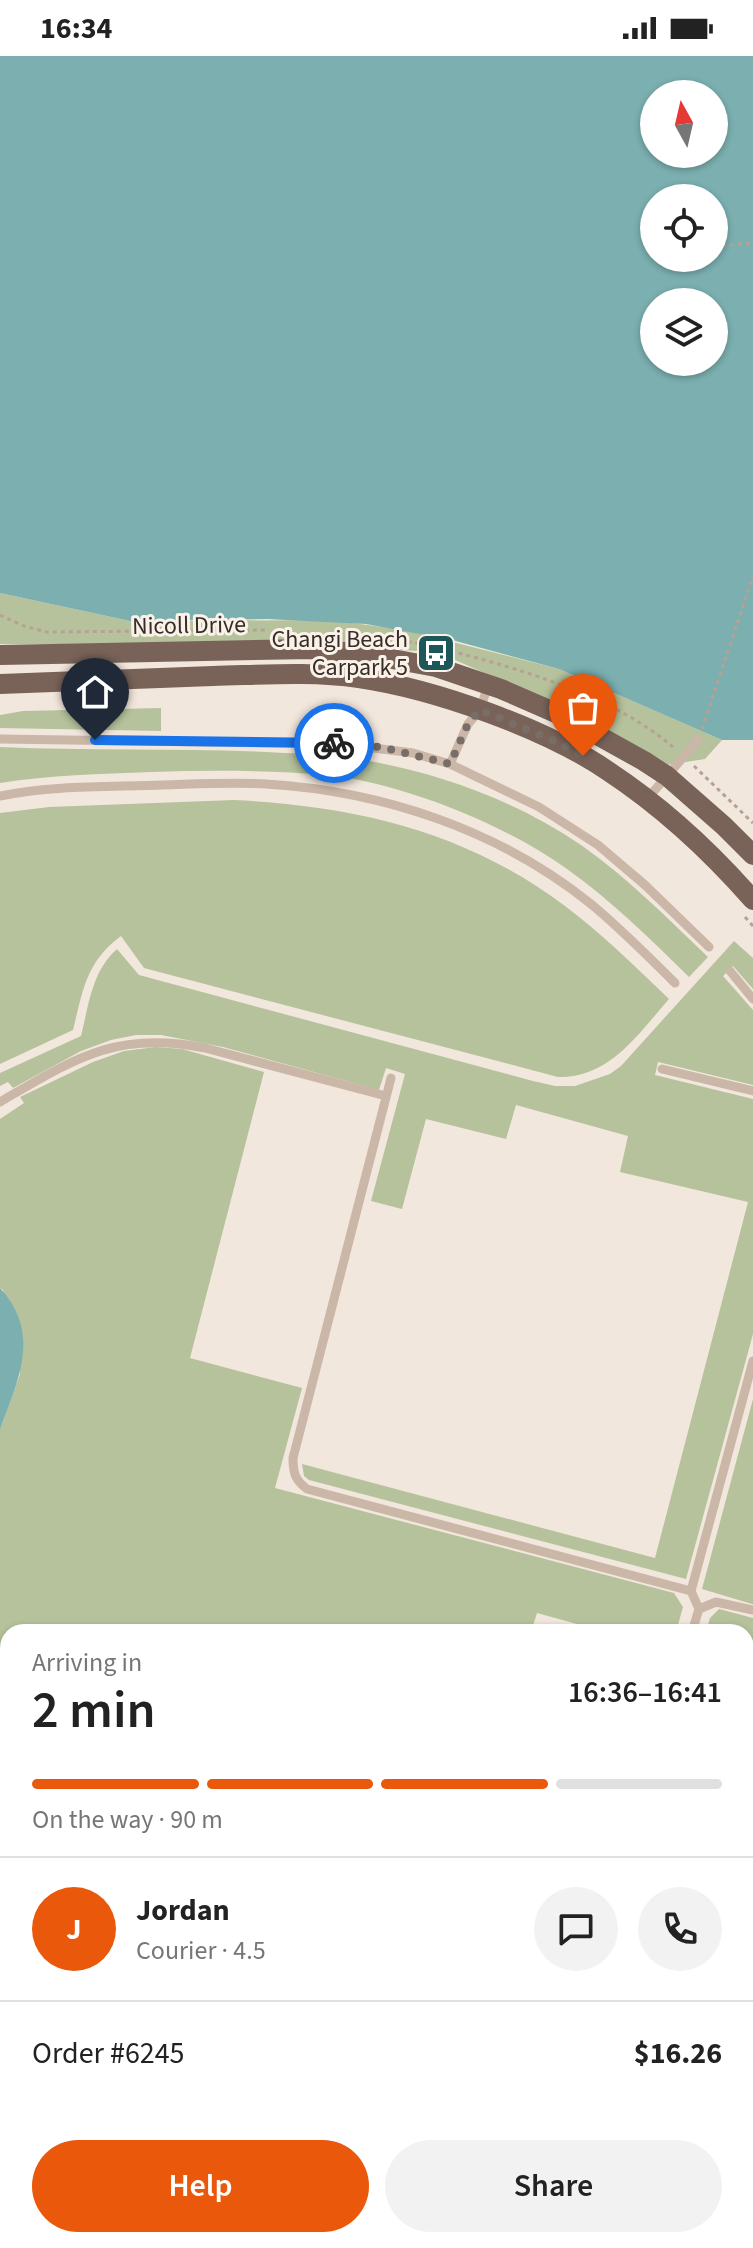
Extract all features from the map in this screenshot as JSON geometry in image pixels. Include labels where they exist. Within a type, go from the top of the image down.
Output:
[{"type":"main road","name":"Nicoll Drive","points":[[5,655],[312,649],[365,654],[436,667],[488,684],[563,716],[667,776],[753,855]]},
{"type":"main road","points":[[7,683],[288,674],[358,678],[427,693],[480,710],[559,743],[606,770],[647,799],[706,851],[753,900]]},
{"type":"lane","points":[[5,655],[7,683]]},
{"type":"lane","points":[[450,764],[468,724],[480,710],[488,684]]},
{"type":"lane","points":[[0,739],[342,744],[413,753],[450,764],[539,807],[598,845],[709,947]]},
{"type":"lane","points":[[647,799],[698,740]]},
{"type":"lane","points":[[0,796],[53,789],[222,783],[312,789],[379,801],[453,824],[539,868],[590,903],[675,983]]},
{"type":"lane","points":[[730,971],[753,999]]},
{"type":"lane","points":[[0,1102],[82,1057],[113,1045],[141,1041],[174,1042],[205,1048],[386,1096]]},
{"type":"lane","points":[[662,1069],[753,1091]]},
{"type":"lane","points":[[391,1078],[293,1458],[297,1481],[307,1489],[691,1591]]},
{"type":"lane","points":[[694,1624],[699,1609],[691,1591],[753,1361]]},
{"type":"lane","points":[[699,1609],[716,1602],[753,1610]]},
{"type":"path","points":[[728,245],[753,243]]},
{"type":"path","points":[[698,740],[753,576]]},
{"type":"green space","points":[[0,593],[130,621],[330,620],[405,630],[559,669],[722,740],[705,759],[660,766],[546,700],[437,652],[325,646],[0,644]]},
{"type":"green space","points":[[161,708],[161,731],[0,728],[0,715],[23,711]]},
{"type":"green space","points":[[0,747],[321,754],[371,761],[434,777],[495,798],[581,845],[631,884],[708,957],[689,977],[600,894],[542,853],[452,808],[386,786],[326,775],[238,771],[94,774],[0,783]]},
{"type":"green space","points":[[234,800],[279,803],[366,816],[448,841],[488,859],[565,906],[669,999],[634,1039],[608,1062],[593,1070],[558,1077],[144,968],[121,936],[93,967],[83,990],[73,1030],[0,1064],[0,813],[49,807]]},
{"type":"green space","points":[[734,941],[753,958],[753,989],[733,966],[723,976],[753,1010],[753,1085],[658,1062],[655,1075],[753,1099],[753,1334],[686,1579],[309,1480],[304,1476],[302,1464],[655,1558],[748,1202],[620,1172],[628,1136],[516,1105],[506,1139],[426,1119],[402,1209],[371,1201],[405,1074],[386,1068],[379,1090],[223,1047],[161,1035],[136,1035],[81,1051],[13,1088],[8,1082],[0,1086],[0,1073],[81,1036],[97,978],[117,949],[139,975],[533,1081],[575,1086],[610,1074],[621,1066]]},
{"type":"green space","points":[[156,1047],[182,1049],[264,1072],[190,1358],[302,1388],[275,1488],[674,1593],[683,1607],[678,1624],[577,1624],[537,1613],[534,1624],[0,1624],[0,1430],[20,1374],[3,1290],[0,1288],[0,1119],[24,1103],[20,1097],[93,1062],[124,1051]]},
{"type":"green space","points":[[753,1399],[753,1604],[752,1604],[702,1589]]},
{"type":"green space","points":[[719,1609],[753,1618],[753,1624],[708,1624]]},
{"type":"water","points":[[0,56],[753,56],[753,740],[722,740],[559,669],[452,640],[366,624],[267,619],[130,621],[0,593]]},
{"type":"water","points":[[0,1288],[13,1305],[23,1340],[19,1375],[0,1430]]},
{"type":"way so far","points":[[334,743],[381,747],[450,764],[468,724],[480,710],[583,756]]},
{"type":"place","name":"Changi Beach Carpark 5","points":[[436,653]]},
{"type":"route","points":[[95,740],[334,743]]}]
